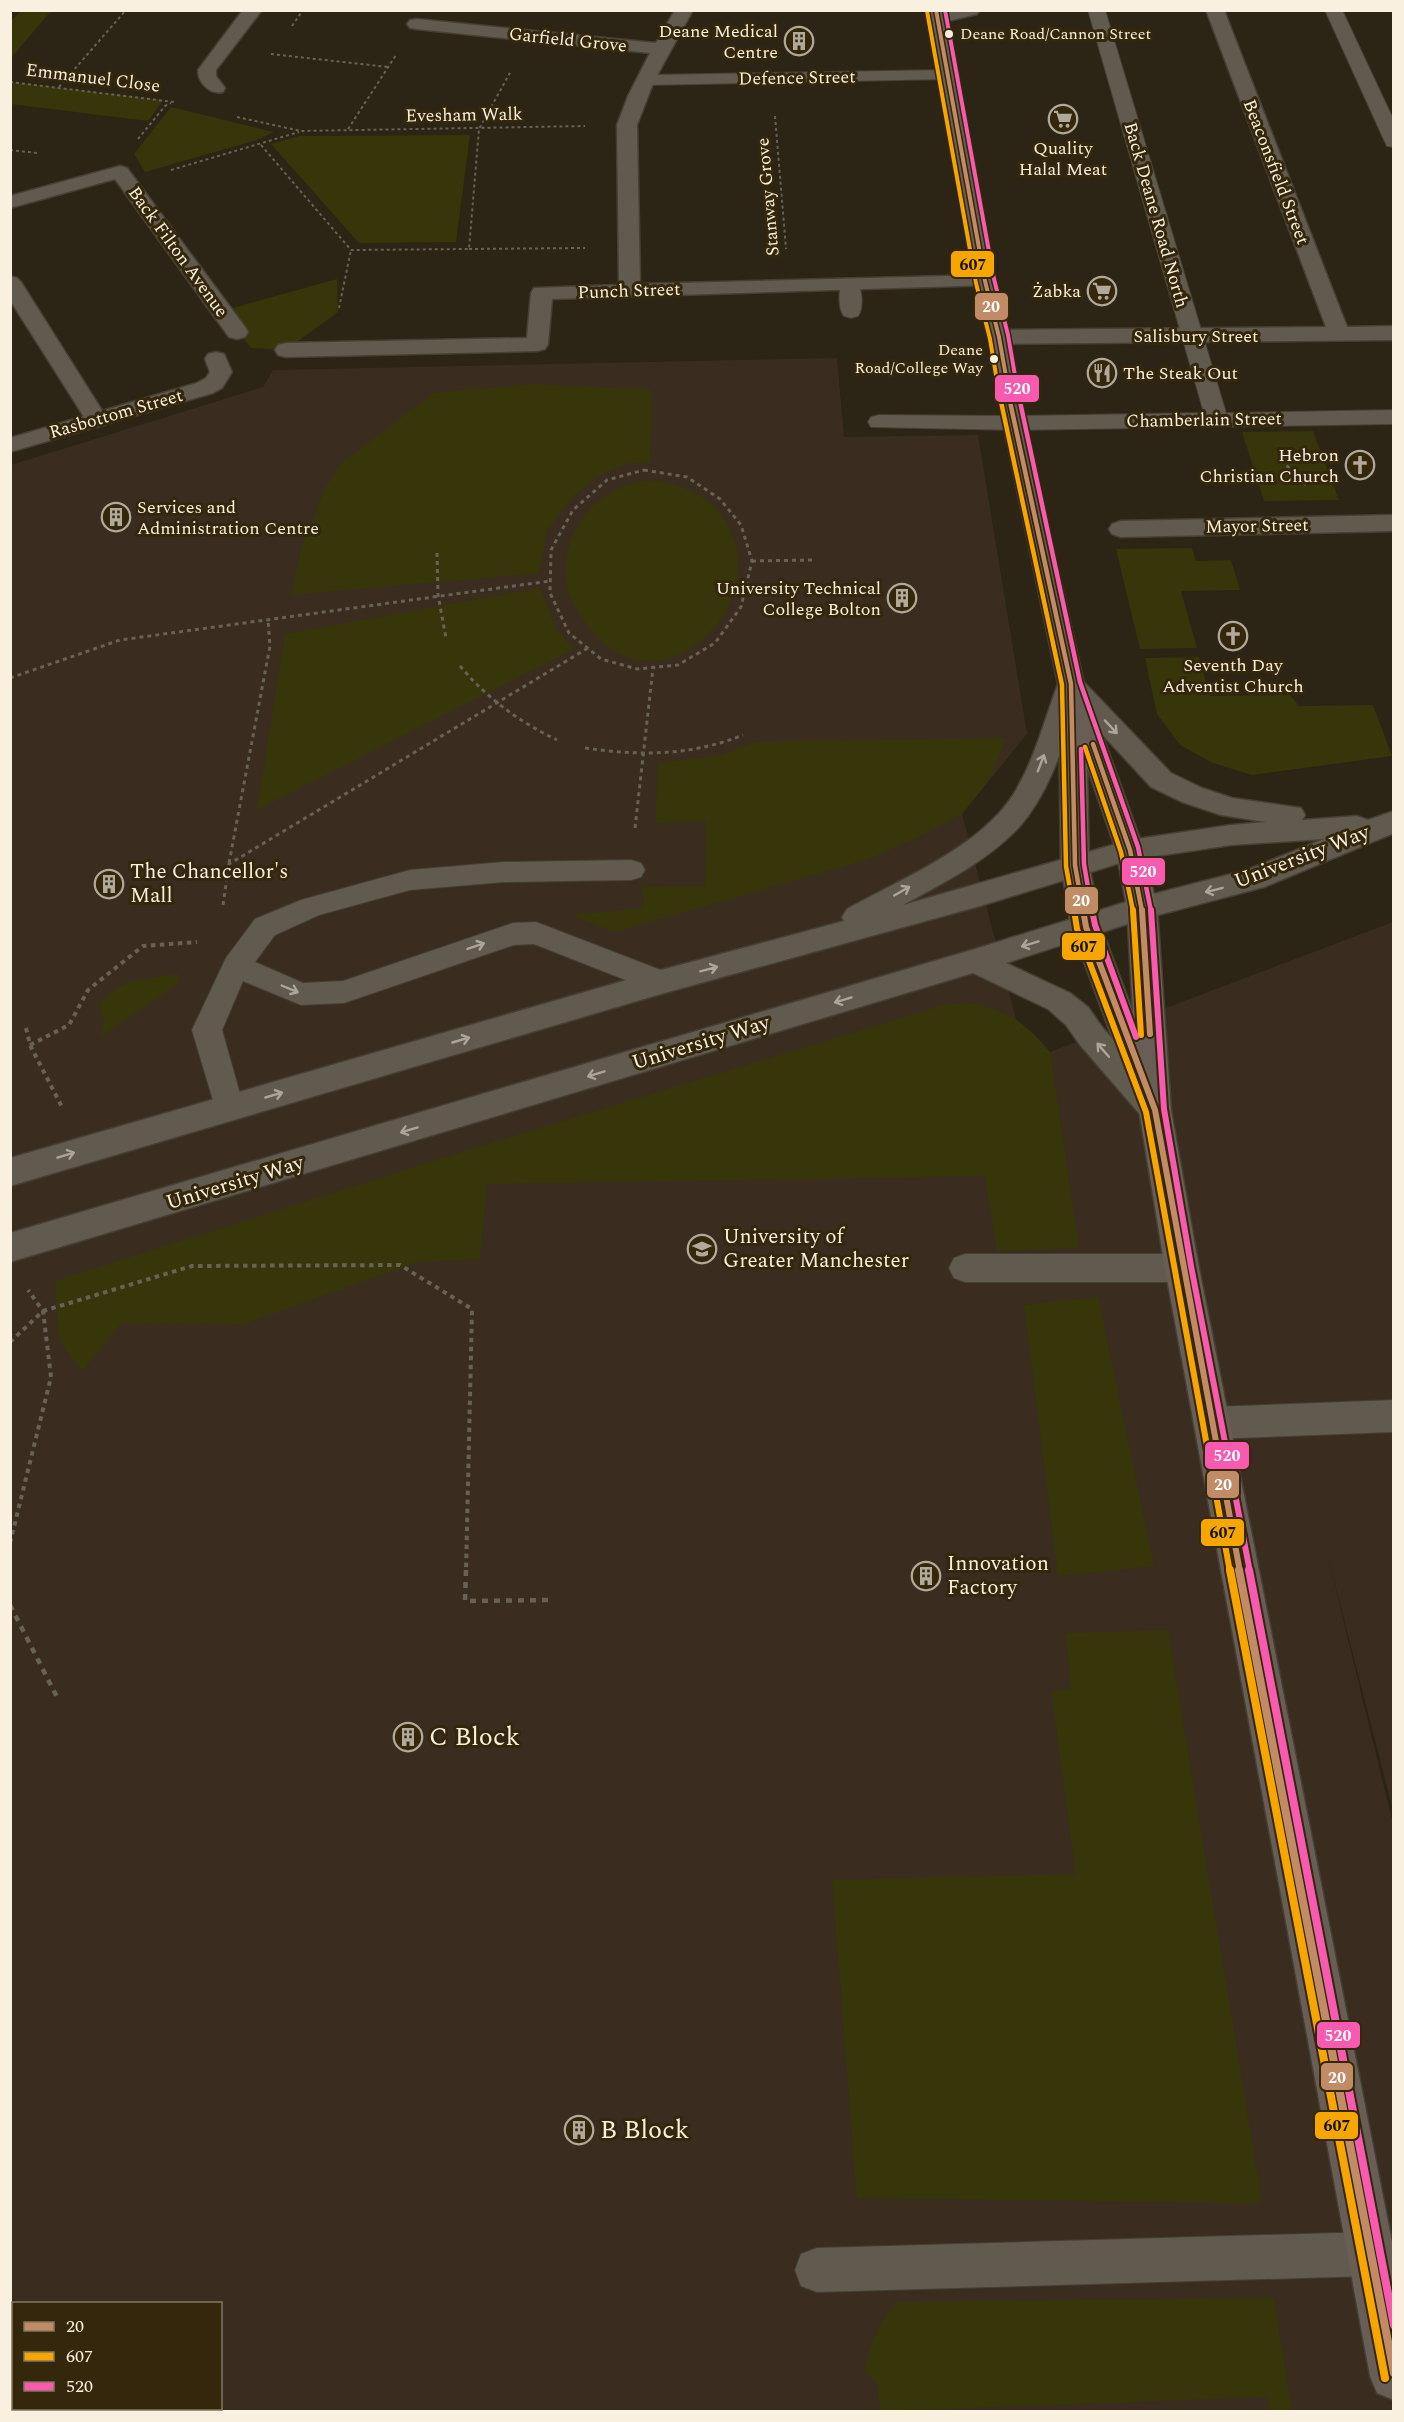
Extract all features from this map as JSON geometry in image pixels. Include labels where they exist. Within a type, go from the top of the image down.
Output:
[{"type":"main road","points":[[936,15],[985,281],[999,337],[1014,423],[1071,684],[1130,850],[1142,908],[1155,1110],[1182,1268],[1394,2376]]},
{"type":"main road","points":[[1071,684],[1075,865],[1086,927],[1155,1110]]},
{"type":"street","points":[[214,85],[207,76],[207,70],[253,10]]},
{"type":"street","points":[[630,290],[627,125],[647,80],[684,10]]},
{"type":"street","points":[[936,15],[971,10]]},
{"type":"street","name":"Beaconsfield Street","points":[[1215,10],[1339,334]]},
{"type":"street","name":"Garfield Grove","points":[[416,24],[663,49]]},
{"type":"street","points":[[463,46],[472,30]]},
{"type":"street","points":[[10,202],[123,177]]},
{"type":"street","name":"Back Filton Avenue","points":[[123,177],[237,332]]},
{"type":"street","name":"Punch Street","points":[[286,350],[537,344],[542,293],[985,281]]},
{"type":"street","points":[[10,282],[97,420]]},
{"type":"street","points":[[318,348],[322,321]]},
{"type":"street","name":"Salisbury Street","points":[[999,337],[1394,333]]},
{"type":"street","name":"Rasbottom Street","points":[[10,446],[204,388],[225,371]]},
{"type":"street","name":"Mayor Street","points":[[1121,530],[1394,523]]},
{"type":"street","points":[[814,941],[970,852],[1011,817],[1034,780],[1071,684],[1161,780],[1192,795],[1231,808],[1390,822]]},
{"type":"street","name":"University Way","points":[[10,1172],[661,982],[980,895],[1130,850],[1232,835],[1390,822]]},
{"type":"street","name":"University Way","points":[[10,1248],[975,961],[1142,908],[1254,879],[1390,822]]},
{"type":"street","points":[[975,961],[1059,1001],[1077,1016],[1091,1036],[1155,1110]]},
{"type":"lane","name":"Back Deane Road North","points":[[1096,10],[1217,419]]},
{"type":"lane","points":[[1333,10],[1394,142]]},
{"type":"lane","name":"Defence Street","points":[[647,80],[946,75]]},
{"type":"lane","points":[[850,285],[851,312]]},
{"type":"lane","name":"Chamberlain Street","points":[[879,422],[1014,423],[1394,417]]},
{"type":"lane","points":[[229,1108],[207,1030],[236,966],[265,927],[311,907],[410,880],[504,872],[631,870]]},
{"type":"lane","points":[[236,966],[301,994],[344,992],[513,933],[536,933],[661,982]]},
{"type":"lane","points":[[965,1268],[1182,1268]]},
{"type":"lane","points":[[1211,1423],[1394,1416]]},
{"type":"lane","points":[[817,2270],[1370,2254]]},
{"type":"path","points":[[59,88],[126,10]]},
{"type":"path","points":[[347,130],[416,24]]},
{"type":"path","points":[[469,249],[479,129],[530,36]]},
{"type":"path","points":[[225,47],[388,67]]},
{"type":"path","name":"Emmanuel Close","points":[[10,82],[172,102]]},
{"type":"path","points":[[123,177],[124,157],[165,106],[214,85]]},
{"type":"path","points":[[172,102],[183,104]]},
{"type":"path","name":"Stanway Grove","points":[[775,106],[789,286]]},
{"type":"path","name":"Evesham Walk","points":[[236,117],[300,131],[627,125]]},
{"type":"path","name":"Evesham Walk","points":[[123,177],[261,145],[300,131]]},
{"type":"path","points":[[261,145],[351,250],[630,247]]},
{"type":"path","points":[[322,321],[338,312],[351,250]]},
{"type":"path","points":[[1241,419],[1348,524]]},
{"type":"path","points":[[644,470],[687,477],[720,499],[741,525],[752,561],[741,607],[715,643],[678,665],[637,669],[601,659],[569,633],[550,593],[551,550],[573,510],[607,480],[644,470]]},
{"type":"path","points":[[437,553],[438,596],[446,638]]},
{"type":"path","points":[[752,561],[812,560]]},
{"type":"path","points":[[10,678],[120,640],[550,581]]},
{"type":"path","points":[[222,907],[270,645],[268,620]]},
{"type":"path","points":[[229,864],[588,648]]},
{"type":"path","points":[[460,666],[495,705],[524,724],[557,740]]},
{"type":"path","points":[[631,870],[653,668]]},
{"type":"path","points":[[585,748],[643,754],[685,752],[719,746],[743,735]]},
{"type":"path","points":[[30,1045],[69,1025],[88,990],[143,946],[207,941]]},
{"type":"path","points":[[26,1028],[30,1045],[65,1114]]},
{"type":"path","points":[[10,1342],[43,1311],[192,1266],[400,1265],[472,1309],[465,1601],[552,1600]]},
{"type":"path","points":[[10,1543],[51,1377],[43,1311],[27,1289]]},
{"type":"path","points":[[10,1605],[59,1701]]},
{"type":"shaded area","points":[[21,11],[51,11],[11,58],[11,21]]},
{"type":"shaded area","points":[[11,82],[163,100],[148,121],[11,104]]},
{"type":"shaded area","points":[[171,107],[274,132],[257,140],[145,172],[134,154]]},
{"type":"shaded area","points":[[470,135],[456,242],[359,243],[271,144],[299,136]]},
{"type":"shaded area","points":[[337,279],[338,312],[286,350],[251,348],[222,311]]},
{"type":"shaded area","name":"University of Greater Manchester","points":[[837,358],[844,437],[978,435],[1027,734],[962,814],[1016,1019],[1050,1052],[1393,922],[1393,1810],[1327,1553],[1393,1824],[1393,2411],[11,2412],[11,465],[263,387],[273,370]]},
{"type":"shaded area","points":[[534,384],[652,390],[650,462],[630,463],[598,476],[569,500],[547,531],[539,573],[291,595],[302,546],[324,490],[342,463],[434,393]]},
{"type":"shaded area","points":[[1313,431],[1339,500],[1264,501],[1242,432]]},
{"type":"shaded area","points":[[657,480],[693,492],[711,504],[734,538],[738,576],[726,611],[702,640],[672,657],[637,660],[602,642],[571,599],[566,580],[567,554],[576,528],[594,506],[617,489],[630,484]]},
{"type":"shaded area","points":[[1192,548],[1196,561],[1231,560],[1240,590],[1181,591],[1197,648],[1140,649],[1116,549]]},
{"type":"shaded area","points":[[540,588],[556,629],[574,649],[257,810],[285,634]]},
{"type":"shaded area","points":[[1199,657],[1210,696],[1290,695],[1299,706],[1373,705],[1392,756],[1252,775],[1213,763],[1180,745],[1157,714],[1145,658]]},
{"type":"shaded area","points":[[1005,738],[992,775],[962,814],[866,860],[614,932],[571,915],[644,908],[642,887],[705,886],[706,821],[655,823],[658,763],[718,756],[755,742]]},
{"type":"shaded area","points":[[179,974],[178,984],[100,1037],[104,1023],[100,1004],[107,995],[135,981]]},
{"type":"shaded area","points":[[971,1003],[995,1010],[1015,1020],[1033,1034],[1050,1052],[1079,1248],[997,1251],[985,1176],[487,1184],[480,1259],[417,1262],[244,1324],[122,1323],[82,1371],[58,1339],[55,1281],[481,1146],[944,1005]]},
{"type":"shaded area","points":[[1098,1297],[1154,1566],[1058,1576],[1024,1305]]},
{"type":"shaded area","points":[[1168,1630],[1262,2203],[857,2198],[832,1880],[1076,1874],[1051,1692],[1071,1689],[1066,1633]]},
{"type":"shaded area","points":[[1274,2298],[1292,2411],[1270,2411],[1267,2397],[880,2411],[878,2384],[865,2371],[869,2351],[876,2334],[897,2302]]},
{"type":"transit line","name":"20","points":[[936,10],[985,281],[999,337],[1014,423],[1071,684],[1075,865],[1086,927],[1155,1110],[1211,1423],[1394,2373]]},
{"type":"transit line","name":"520","points":[[945,10],[994,279],[1008,335],[1023,421],[1080,682],[1138,847],[1151,906],[1164,1109],[1191,1266],[1394,2325]]},
{"type":"transit line","name":"607","points":[[927,11],[976,283],[990,339],[1005,425],[1062,685],[1066,866],[1077,929],[1146,1112],[1202,1425],[1385,2378]]},
{"type":"transit line","name":"20","points":[[1093,744],[1130,850],[1142,908],[1150,1034]]},
{"type":"transit line","name":"607","points":[[1085,747],[1121,852],[1133,909],[1141,1035]]},
{"type":"transit line","name":"520","points":[[1081,749],[1084,864],[1095,925],[1136,1037]]},
{"type":"place","name":"Deane Road/Cannon Street","points":[[949,34]]},
{"type":"place","name":"Deane Medical Centre","points":[[799,41]]},
{"type":"place","name":"Quality Halal Meat","points":[[1063,119]]},
{"type":"place","name":"Żabka","points":[[1102,291]]},
{"type":"place","name":"Deane Road/College Way","points":[[994,359]]},
{"type":"place","name":"The Steak Out","points":[[1102,373]]},
{"type":"place","name":"Hebron Christian Church","points":[[1360,465]]},
{"type":"place","name":"Services and Administration Centre","points":[[116,517]]},
{"type":"place","name":"University Technical College Bolton","points":[[902,598]]},
{"type":"place","name":"Seventh Day Adventist Church","points":[[1233,636]]},
{"type":"place","name":"The Chancellor's Mall","points":[[109,884]]},
{"type":"place","name":"University of Greater Manchester","points":[[702,1249]]},
{"type":"place","name":"Innovation Factory","points":[[926,1576]]},
{"type":"place","name":"C Block","points":[[408,1737]]},
{"type":"place","name":"B Block","points":[[579,2130]]}]
